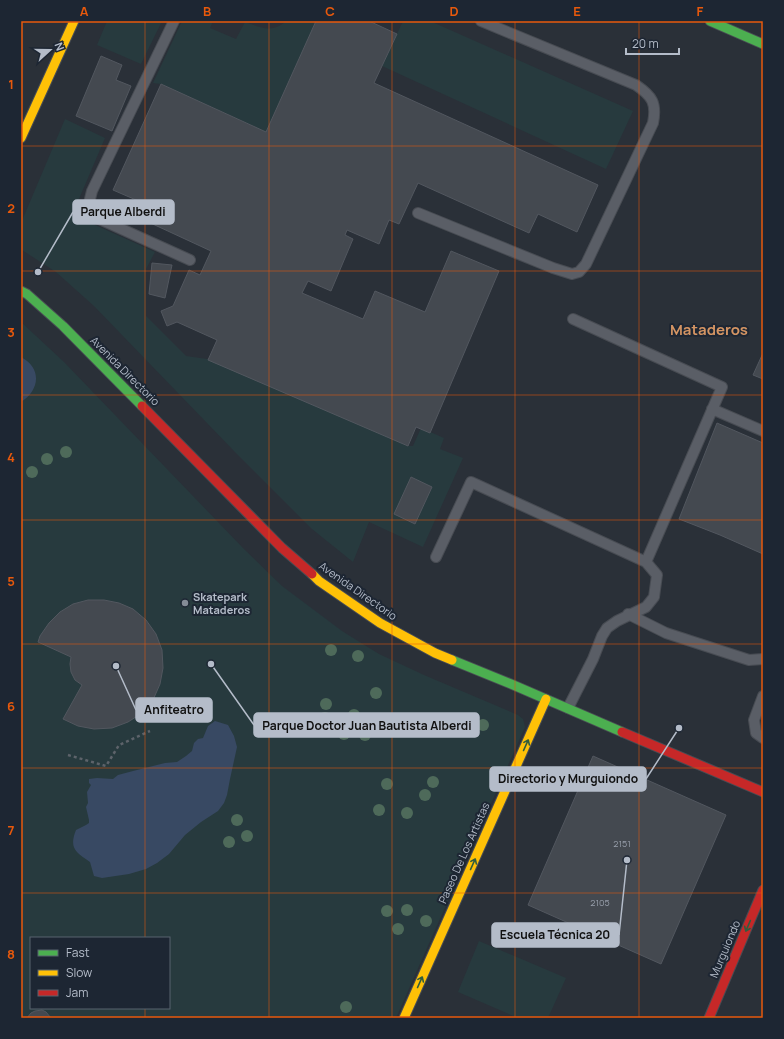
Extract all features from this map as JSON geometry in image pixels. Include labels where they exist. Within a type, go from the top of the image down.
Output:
[{"type":"main road","points":[[21,138],[74,21]]},
{"type":"main road","points":[[710,21],[763,44]]},
{"type":"main road","name":"Avenida Directorio","points":[[21,291],[27,294],[63,326],[282,548],[320,581],[380,623],[435,653],[546,698],[763,792]]},
{"type":"main road","name":"Paseo De Los Artistas","points":[[404,1018],[546,698]]},
{"type":"main road","name":"Murguiondo","points":[[709,1018],[763,890]]},
{"type":"lane","points":[[174,21],[92,191],[88,207],[95,217],[190,260]]},
{"type":"lane","points":[[418,213],[553,268],[572,274],[579,272],[586,264],[653,123],[655,112],[652,101],[645,92],[636,85],[481,21]]},
{"type":"lane","points":[[573,319],[722,387],[646,562]]},
{"type":"lane","points":[[712,409],[763,431]]},
{"type":"lane","points":[[436,557],[470,482],[646,562],[657,575],[654,597],[646,607],[628,614],[607,628],[568,708]]},
{"type":"lane","points":[[628,614],[666,633],[749,660],[763,659]]},
{"type":"lane","points":[[763,696],[754,720],[756,733],[763,738]]},
{"type":"path","points":[[68,755],[106,766],[119,746],[150,731]]},
{"type":"green space","points":[[107,21],[162,21],[141,64],[97,45]]},
{"type":"green space","points":[[182,21],[213,21],[210,28],[236,39],[245,22],[261,27],[271,28],[281,25],[286,21],[316,21],[266,132],[161,84],[153,83]]},
{"type":"green space","points":[[403,21],[430,21],[633,111],[606,169],[382,66]]},
{"type":"green space","points":[[65,119],[105,138],[76,206],[84,220],[155,252],[146,269],[146,316],[186,356],[221,361],[408,446],[413,446],[421,428],[444,438],[440,449],[463,458],[423,547],[369,522],[353,562],[312,529],[234,451],[94,306],[56,272],[22,250],[21,223]]},
{"type":"green space","points":[[21,322],[64,362],[243,548],[282,586],[342,631],[379,654],[518,715],[523,719],[525,727],[396,1018],[21,1018]]},
{"type":"green space","points":[[479,941],[566,978],[548,1018],[518,1018],[458,992]]},
{"type":"water","points":[[21,357],[33,367],[36,379],[32,391],[21,402]]},
{"type":"water","points":[[215,721],[228,725],[234,736],[237,747],[227,795],[224,803],[218,811],[185,835],[169,854],[146,869],[129,874],[102,878],[94,876],[90,862],[77,852],[73,845],[76,830],[89,823],[86,807],[88,803],[87,792],[91,785],[89,783],[89,779],[113,779],[118,775],[133,771],[165,763],[177,762],[192,751],[194,743],[198,739],[203,738],[208,726]]},
{"type":"building","points":[[316,21],[369,21],[397,34],[374,83],[598,185],[577,232],[538,214],[529,233],[418,183],[399,224],[389,220],[379,244],[347,230],[345,235],[353,239],[331,291],[308,281],[302,293],[363,319],[375,291],[425,312],[451,251],[499,271],[430,433],[416,427],[408,446],[208,360],[217,340],[177,322],[167,326],[161,311],[173,306],[189,270],[200,275],[211,251],[144,220],[150,206],[113,190],[161,84],[266,132]]},
{"type":"building","points":[[101,56],[122,65],[116,80],[131,86],[112,131],[76,116]]},
{"type":"building","points":[[152,263],[172,265],[165,298],[149,294]]},
{"type":"building","points":[[763,353],[763,379],[753,375]]},
{"type":"building","points":[[717,423],[763,443],[763,554],[679,519]]},
{"type":"building","points":[[411,477],[432,487],[415,524],[394,514]]},
{"type":"building","points":[[88,600],[104,600],[119,603],[133,609],[146,620],[156,634],[162,650],[163,668],[160,684],[153,700],[142,713],[128,722],[112,728],[94,729],[78,726],[63,719],[82,685],[75,680],[71,672],[71,657],[38,642],[40,636],[49,623],[60,612],[73,604]]},
{"type":"building","points":[[593,756],[726,815],[661,964],[528,905]]},
{"type":"building","points":[[42,1010],[51,1018],[27,1018],[31,1013]]},
{"type":"traffic: fast","points":[[710,21],[763,44]]},
{"type":"traffic: fast","points":[[21,291],[27,294],[63,326],[142,406]]},
{"type":"traffic: fast","points":[[452,660],[622,732]]},
{"type":"traffic: slow","points":[[21,138],[74,21]]},
{"type":"traffic: slow","points":[[312,574],[319,581],[380,623],[435,653],[452,660]]},
{"type":"traffic: slow","points":[[404,1018],[546,699]]},
{"type":"traffic: jam","points":[[142,406],[282,548],[312,574]]},
{"type":"traffic: jam","points":[[622,732],[763,792]]},
{"type":"traffic: jam","points":[[709,1018],[763,890]]},
{"type":"place","name":"Parque Alberdi","points":[[38,272]]},
{"type":"place","name":"Skatepark Mataderos","points":[[185,603]]},
{"type":"place","name":"Parque Doctor Juan Bautista Alberdi","points":[[211,664]]},
{"type":"place","name":"Anfiteatro","points":[[116,666]]},
{"type":"place","name":"Directorio y Murguiondo","points":[[679,728]]},
{"type":"place","name":"Escuela Técnica 20","points":[[627,860]]},
{"type":"district","name":"Mataderos","points":[[709,330]]}]
